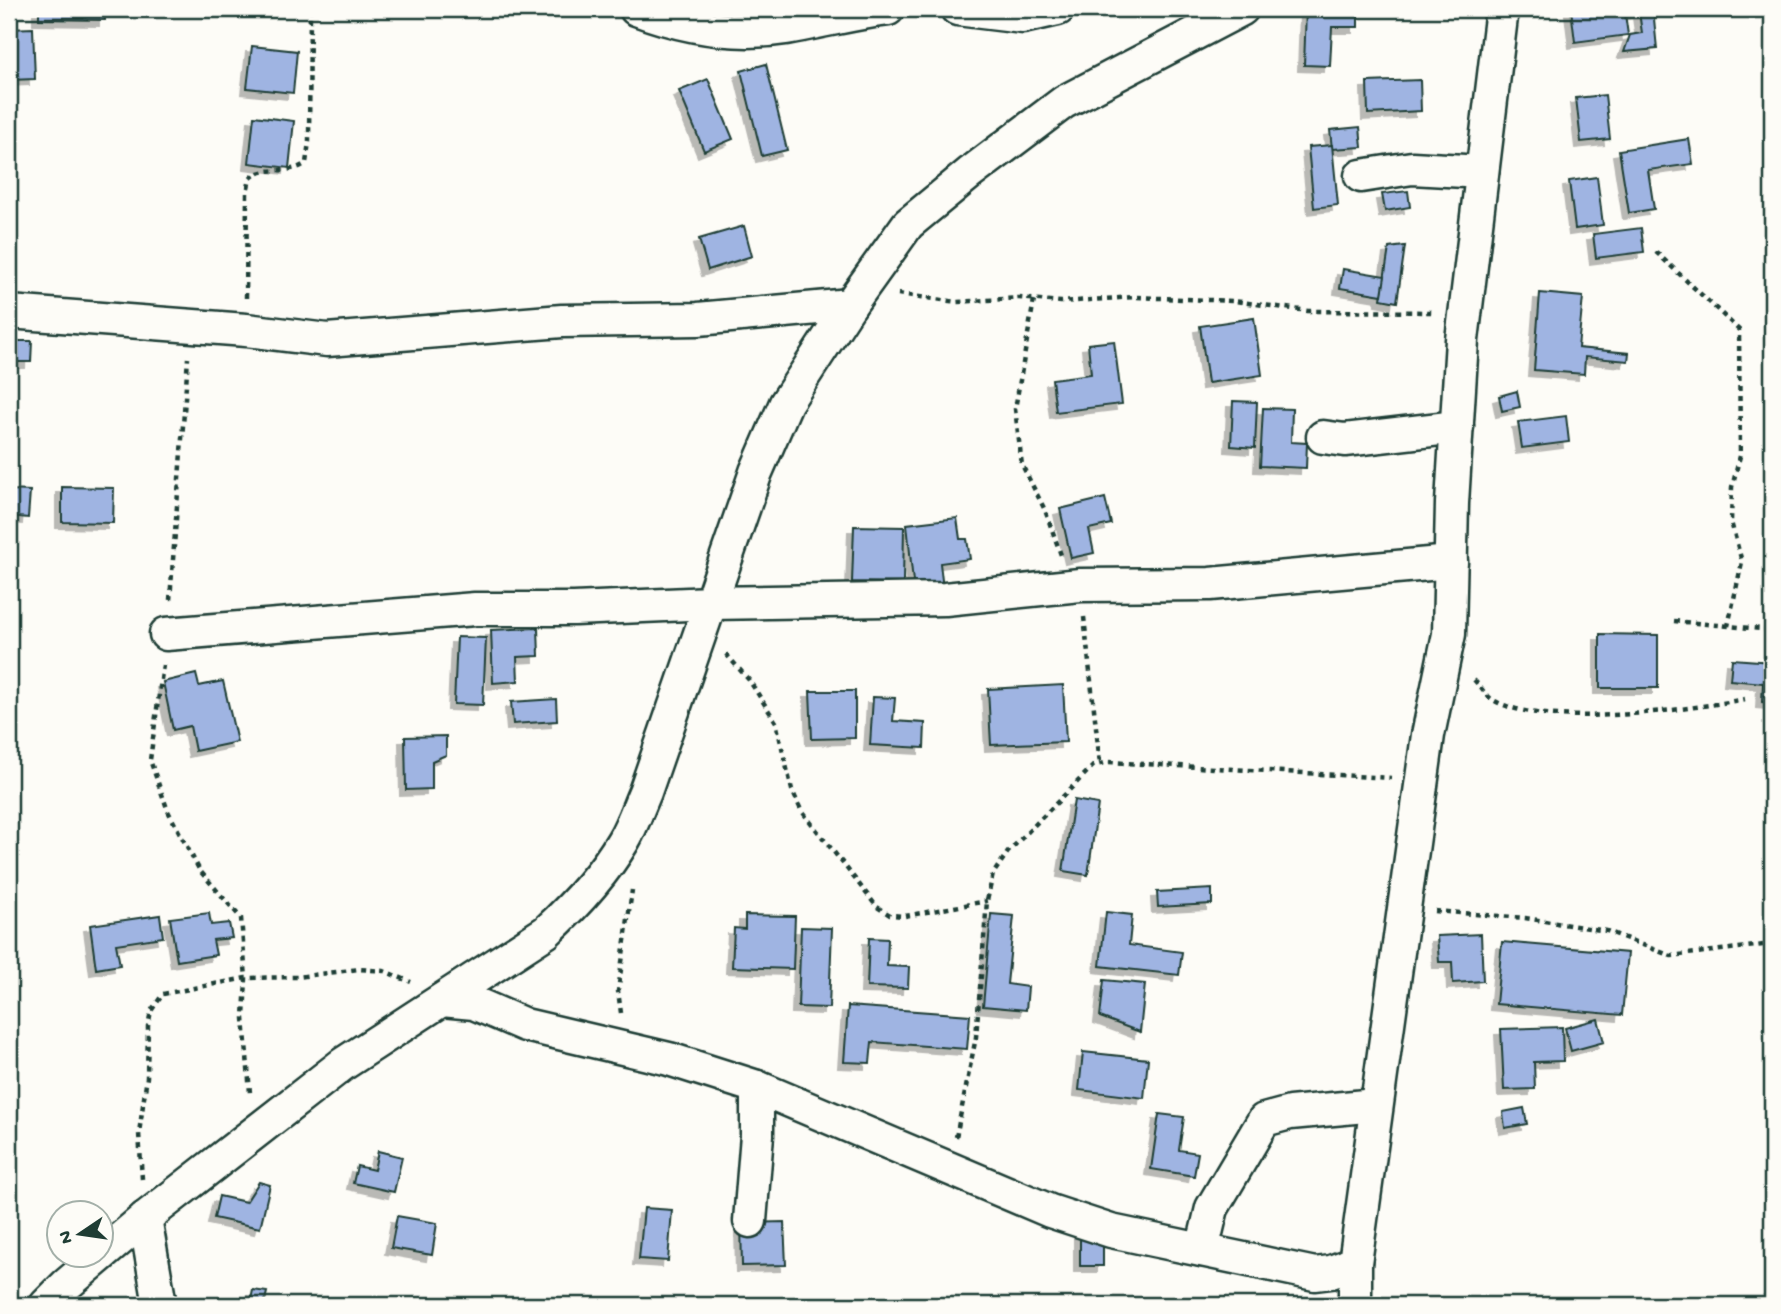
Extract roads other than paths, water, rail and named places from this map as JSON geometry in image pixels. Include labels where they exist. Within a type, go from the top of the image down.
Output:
[{"type":"street","points":[[636,9],[705,29],[748,31],[784,28],[888,9]]},
{"type":"street","points":[[957,9],[1023,17],[1058,9]]},
{"type":"street","points":[[46,1305],[66,1284],[145,1218],[344,1064],[546,932],[570,910],[623,840],[645,792],[756,472],[786,403],[850,305],[908,224],[1064,102],[1242,9]]},
{"type":"street","points":[[1355,1305],[1355,1264],[1403,909],[1428,735],[1449,634],[1452,503],[1465,312],[1502,9]]},
{"type":"street","points":[[1361,176],[1412,169],[1482,172]]},
{"type":"street","points":[[9,312],[246,330],[327,340],[562,321],[698,319],[850,305]]},
{"type":"street","points":[[1323,437],[1345,440],[1457,427]]},
{"type":"street","points":[[166,634],[475,609],[574,609],[706,615],[945,600],[1080,585],[1210,584],[1451,562]]},
{"type":"street","points":[[442,1000],[474,1003],[525,1025],[647,1054],[757,1087],[1050,1211],[1111,1231],[1315,1275],[1355,1264]]},
{"type":"street","points":[[750,1221],[757,1147],[757,1087]]},
{"type":"street","points":[[1202,1250],[1212,1208],[1264,1120],[1290,1113],[1376,1105]]},
{"type":"street","points":[[145,1218],[160,1305]]}]
